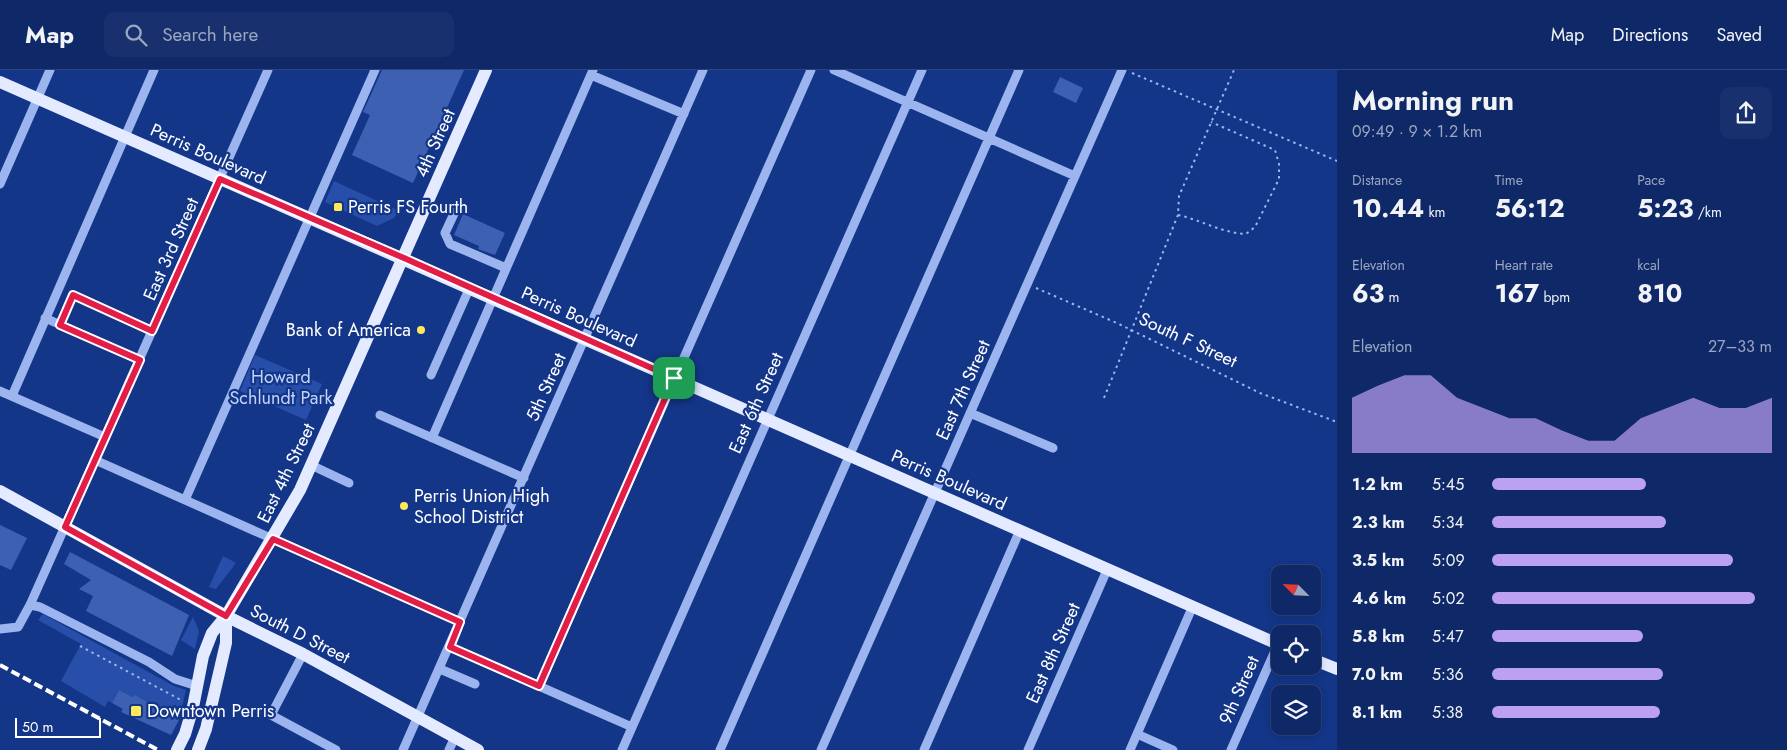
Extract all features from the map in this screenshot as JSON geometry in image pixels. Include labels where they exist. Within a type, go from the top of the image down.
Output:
[{"type":"main road","name":"4th Street","points":[[404,258],[486,70]]},
{"type":"main road","name":"Perris Boulevard","points":[[0,82],[470,287],[1271,642]]},
{"type":"main road","name":"East 4th Street","points":[[177,750],[185,734],[203,656],[212,633],[226,616],[273,539],[310,465],[404,258]]},
{"type":"main road","name":"South D Street","points":[[0,491],[226,616],[303,654],[478,750]]},
{"type":"main road","points":[[198,750],[206,729],[226,643],[226,616]]},
{"type":"main road","points":[[1321,663],[1337,669]]},
{"type":"street","points":[[0,184],[50,70]]},
{"type":"street","points":[[12,396],[154,70]]},
{"type":"street","name":"East 3rd Street","points":[[0,629],[18,627],[30,605],[268,70]]},
{"type":"street","points":[[185,500],[375,70]]},
{"type":"street","name":"5th Street","points":[[403,750],[703,70]]},
{"type":"street","points":[[539,686],[811,70]]},
{"type":"street","points":[[834,70],[1075,176]]},
{"type":"street","name":"East 6th Street","points":[[622,750],[922,70]]},
{"type":"street","points":[[720,750],[1019,70]]},
{"type":"street","name":"East 7th Street","points":[[821,750],[1123,70]]},
{"type":"street","points":[[432,438],[592,72],[684,114]]},
{"type":"street","points":[[459,203],[445,233],[450,244],[506,268]]},
{"type":"street","points":[[431,375],[470,287]]},
{"type":"street","points":[[60,325],[73,295],[152,331]]},
{"type":"street","points":[[45,318],[140,360]]},
{"type":"street","points":[[0,391],[105,437]]},
{"type":"street","points":[[970,412],[1053,448]]},
{"type":"street","points":[[380,415],[524,478]]},
{"type":"street","points":[[95,460],[460,622]]},
{"type":"street","points":[[310,465],[349,483]]},
{"type":"street","points":[[924,750],[1020,530]]},
{"type":"street","name":"East 8th Street","points":[[1028,750],[1107,570]]},
{"type":"street","points":[[30,605],[40,607],[149,662],[175,680],[197,686]]},
{"type":"street","points":[[1130,750],[1192,608]]},
{"type":"street","points":[[450,647],[632,727]]},
{"type":"street","points":[[303,654],[272,715],[336,750]]},
{"type":"street","name":"9th Street","points":[[1230,750],[1271,662]]},
{"type":"street","points":[[440,669],[475,684]]},
{"type":"street","points":[[1137,734],[1173,750]]},
{"type":"street","points":[[449,750],[454,737]]},
{"type":"path","points":[[1123,70],[1337,161]]},
{"type":"path","points":[[1104,398],[1178,215],[1179,196],[1234,70]]},
{"type":"path","points":[[1178,215],[1196,219],[1233,234],[1246,234],[1255,227],[1279,180],[1276,150],[1211,122]]},
{"type":"path","name":"South F Street","points":[[1027,284],[1260,393],[1337,422]]},
{"type":"path","points":[[80,646],[186,701]]},
{"type":"green space","points":[[334,181],[399,211],[394,218],[377,226],[325,202]]},
{"type":"green space","name":"Howard Schlundt Park","points":[[255,355],[322,384],[306,420],[240,391]]},
{"type":"green space","points":[[223,556],[236,563],[216,589],[209,587]]},
{"type":"green space","points":[[43,614],[174,686],[186,690],[179,720],[135,695],[133,697],[119,690],[112,703],[108,701],[105,707],[61,681],[81,644],[38,620]]},
{"type":"green space","points":[[193,617],[199,631],[195,649],[181,640]]},
{"type":"building","points":[[382,70],[464,70],[413,183],[352,155],[370,115],[363,112]]},
{"type":"building","points":[[1060,77],[1083,88],[1076,103],[1053,92]]},
{"type":"building","points":[[463,214],[505,233],[495,255],[478,249],[479,246],[454,235]]},
{"type":"building","points":[[0,525],[27,538],[11,570],[0,565]]},
{"type":"building","points":[[70,552],[189,615],[172,656],[86,611],[93,596],[79,589],[91,580],[64,564]]},
{"type":"building","points":[[119,690],[133,697],[135,695],[179,720],[171,735],[121,712],[123,709],[112,703]]},
{"type":"railway","points":[[0,665],[158,750]]},
{"type":"place","name":"Perris FS Fourth","points":[[338,207]]},
{"type":"place","name":"Bank of America","points":[[421,330]]},
{"type":"place","name":"Perris Union High School District","points":[[404,506]]},
{"type":"place","name":"Downtown Perris","points":[[136,711]]},
{"type":"route","points":[[220,179],[404,258],[674,378],[539,686],[450,647],[460,622],[273,539],[226,616],[65,527],[140,360],[60,325],[73,295],[152,331],[220,179]]}]
